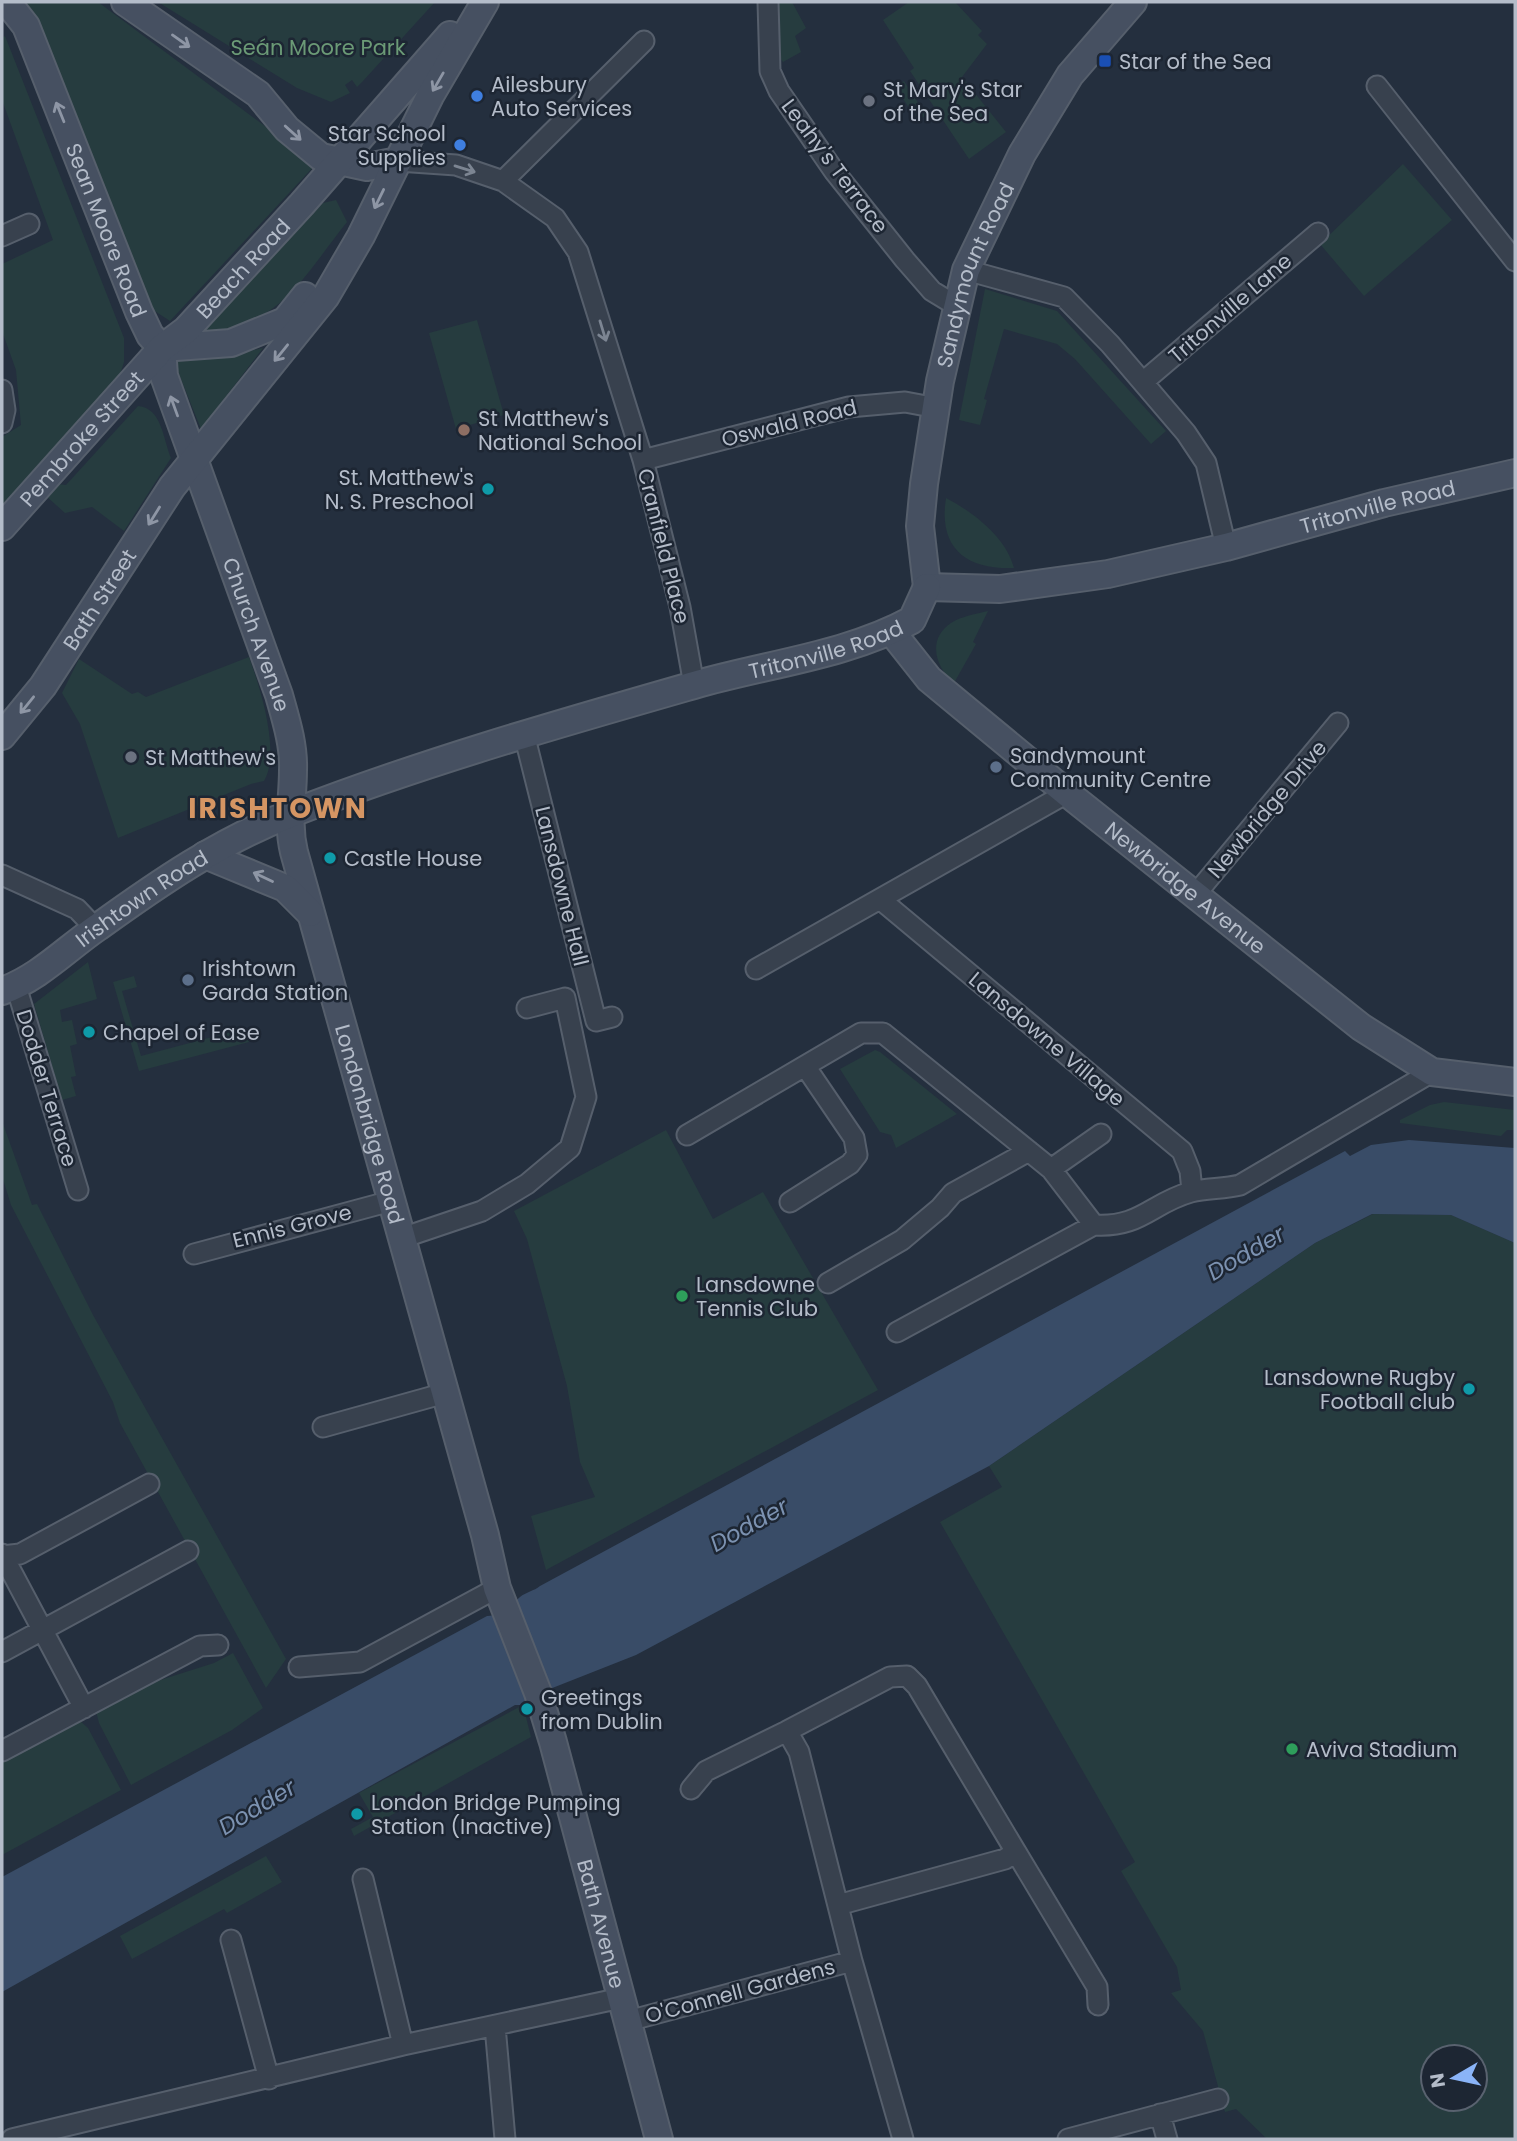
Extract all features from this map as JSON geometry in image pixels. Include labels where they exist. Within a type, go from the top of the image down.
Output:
[{"type":"main road","name":"Sean Moore Road","points":[[7,2],[26,26],[139,312],[150,335],[162,348],[164,376],[194,461]]},
{"type":"main road","points":[[125,2],[258,94],[287,129],[321,157],[367,167],[398,161]]},
{"type":"main road","name":"Beach Road","points":[[162,348],[186,330],[302,204],[336,162],[421,71],[477,2]]},
{"type":"main road","name":"Beach Road","points":[[194,461],[326,296],[361,236],[430,96],[485,2]]},
{"type":"main road","name":"Sandymount Road","points":[[927,587],[920,526],[955,305],[966,270],[1022,154],[1070,75],[1133,2]]},
{"type":"main road","name":"Beach Road","points":[[162,348],[231,343],[285,321],[337,258],[361,236]]},
{"type":"main road","name":"Pembroke Street","points":[[2,527],[162,348]]},
{"type":"main road","name":"Bath Street","points":[[2,736],[43,686],[172,487],[194,461]]},
{"type":"main road","name":"Church Avenue","points":[[194,461],[262,645],[290,733],[293,769],[289,815]]},
{"type":"main road","name":"Tritonville Road","points":[[289,815],[524,734],[694,685],[859,643],[912,620],[927,587],[1000,589],[1108,574],[1226,547],[1384,503],[1515,474]]},
{"type":"main road","name":"Newbridge Avenue","points":[[891,631],[929,679],[1067,793],[1361,1027],[1433,1072],[1515,1082]]},
{"type":"main road","name":"Irishtown Road","points":[[9,989],[51,964],[95,929],[205,855],[289,815]]},
{"type":"main road","name":"Londonbridge Road","points":[[289,815],[289,833],[501,1598]]},
{"type":"main road","points":[[205,855],[285,888],[311,914]]},
{"type":"main road","name":"Bath Avenue","points":[[501,1598],[540,1701],[659,2139]]},
{"type":"street","name":"Leahy's Terrace","points":[[768,2],[770,71],[779,91],[834,171],[905,260],[932,291],[955,305]]},
{"type":"street","points":[[503,181],[644,41]]},
{"type":"street","points":[[1377,86],[1515,261]]},
{"type":"street","name":"Cranfield Place","points":[[398,161],[456,165],[503,181],[555,218],[578,252],[643,460],[680,607],[694,685]]},
{"type":"street","points":[[2,236],[29,224]]},
{"type":"street","name":"Tritonville Lane","points":[[1143,382],[1318,233]]},
{"type":"street","points":[[966,270],[1064,298],[1143,382],[1186,433],[1206,463],[1226,547]]},
{"type":"street","points":[[2,390],[5,410],[2,422]]},
{"type":"street","name":"Oswald Road","points":[[643,460],[849,407],[905,402],[937,408]]},
{"type":"street","name":"Newbridge Drive","points":[[1195,895],[1338,723]]},
{"type":"street","name":"Lansdowne Hall","points":[[524,734],[596,1021],[612,1017]]},
{"type":"street","points":[[757,969],[1067,793]]},
{"type":"street","points":[[2,876],[78,909],[95,929]]},
{"type":"street","name":"Lansdowne Village","points":[[881,900],[1182,1151],[1190,1171],[1192,1191]]},
{"type":"street","name":"Dodder Terrace","points":[[9,989],[78,1190]]},
{"type":"street","points":[[402,1238],[482,1211],[527,1184],[570,1148],[586,1097],[565,998],[527,1008]]},
{"type":"street","points":[[859,1016],[873,1031]]},
{"type":"street","points":[[687,1135],[861,1033],[883,1033],[1051,1169],[1094,1225]]},
{"type":"street","points":[[790,1202],[850,1164],[857,1155],[853,1138],[805,1066]]},
{"type":"street","points":[[897,1332],[1094,1225],[1116,1226],[1147,1216],[1192,1191],[1221,1190],[1240,1185],[1433,1072]]},
{"type":"street","name":"Lansdowne Village","points":[[1051,1169],[1101,1134]]},
{"type":"street","points":[[828,1283],[902,1240],[953,1193],[1029,1151]]},
{"type":"street","name":"Ennis Grove","points":[[194,1254],[222,1244],[391,1200]]},
{"type":"street","points":[[323,1427],[445,1393]]},
{"type":"street","points":[[84,1708],[2,1555],[20,1554],[149,1484]]},
{"type":"street","points":[[2,1652],[188,1551]]},
{"type":"street","points":[[299,1667],[360,1662],[501,1598]]},
{"type":"street","points":[[2,1751],[200,1646],[218,1645]]},
{"type":"street","points":[[691,1789],[706,1771],[891,1677],[907,1676],[917,1686],[1097,1987],[1098,2005]]},
{"type":"street","name":"O'Connell Gardens","points":[[787,1731],[799,1752],[852,1961],[902,2139]]},
{"type":"street","points":[[838,1905],[1005,1859],[1016,1852]]},
{"type":"street","points":[[363,1879],[403,2045]]},
{"type":"street","points":[[231,1940],[269,2079]]},
{"type":"street","name":"O'Connell Gardens","points":[[12,2139],[403,2045],[495,2026],[624,2009],[852,1961]]},
{"type":"street","points":[[495,2026],[505,2139]]},
{"type":"street","points":[[1068,2139],[1218,2099]]},
{"type":"street","points":[[1160,2114],[1167,2139]]},
{"type":"green space","points":[[20,2],[98,2],[316,164],[170,321],[150,308],[104,185],[48,52]]},
{"type":"green space","name":"Seán Moore Park","points":[[158,2],[435,2],[357,87],[352,80],[345,85],[350,93],[331,102],[297,88]]},
{"type":"green space","points":[[778,2],[792,2],[806,28],[795,36],[801,52],[783,62],[776,54]]},
{"type":"green space","points":[[909,2],[955,2],[982,31],[978,35],[987,44],[962,77],[1006,132],[969,159],[910,71],[914,68],[883,20]]},
{"type":"green space","points":[[5,36],[124,338],[124,362],[115,390],[2,511],[2,437],[21,425],[16,370],[2,331],[2,264],[53,240],[2,100],[2,38]]},
{"type":"green space","points":[[904,81],[926,115],[918,121],[895,87]]},
{"type":"green space","points":[[1403,164],[1452,220],[1364,296],[1320,244]]},
{"type":"green space","points":[[336,200],[347,222],[288,296],[252,320],[230,328],[203,332],[323,203]]},
{"type":"green space","points":[[985,289],[1057,311],[1166,431],[1151,444],[1075,359],[1057,344],[1004,329],[984,399],[987,400],[980,425],[959,420]]},
{"type":"green space","points":[[477,320],[504,415],[456,429],[429,333]]},
{"type":"green space","points":[[263,348],[201,429],[174,362],[180,354],[232,355]]},
{"type":"green space","points":[[138,406],[146,408],[157,418],[171,458],[124,531],[92,507],[65,513],[46,496],[56,484],[66,485]]},
{"type":"green space","points":[[946,498],[967,510],[996,536],[1014,568],[982,565],[959,552],[951,543],[946,530]]},
{"type":"green space","points":[[988,611],[973,642],[976,644],[954,683],[938,661],[936,645],[939,637],[951,623]]},
{"type":"green space","points":[[249,657],[263,702],[270,737],[269,769],[264,781],[118,838],[80,724],[62,693],[79,659],[132,694],[138,692],[146,697]]},
{"type":"green space","points":[[88,962],[97,999],[60,1010],[62,1022],[72,1020],[77,1044],[70,1046],[76,1076],[71,1077],[76,1096],[62,1100],[34,1004]]},
{"type":"green space","points":[[134,976],[137,987],[122,991],[141,1056],[246,1028],[249,1042],[139,1071],[113,982]]},
{"type":"green space","points":[[875,1050],[957,1114],[896,1148],[891,1135],[880,1132],[840,1069]]},
{"type":"green space","points":[[1444,1102],[1515,1110],[1515,1130],[1507,1130],[1501,1136],[1400,1123],[1400,1120],[1430,1105]]},
{"type":"green space","points":[[2,1121],[32,1205],[37,1204],[93,1315],[286,1659],[266,1688],[120,1423],[113,1402],[11,1205],[2,1176]]},
{"type":"green space","name":"Lansdowne Tennis Club","points":[[666,1130],[713,1219],[763,1192],[878,1390],[546,1570],[531,1516],[595,1497],[580,1462],[567,1386],[527,1239],[514,1211]]},
{"type":"green space","name":"Aviva Stadium","points":[[1373,1214],[1451,1215],[1515,1243],[1515,2139],[1267,2139],[1236,2109],[1225,2112],[1203,2031],[1171,1993],[1181,1990],[1177,1967],[1121,1871],[1135,1862],[940,1522],[1002,1487],[989,1466],[1315,1243]]},
{"type":"green space","points":[[233,1653],[263,1708],[232,1730],[131,1785],[99,1723],[96,1711],[148,1684],[214,1663]]},
{"type":"green space","points":[[523,1705],[531,1737],[354,1836],[351,1829],[373,1817],[359,1793]]},
{"type":"green space","points":[[79,1720],[88,1728],[121,1790],[2,1855],[2,1762]]},
{"type":"green space","points":[[266,1856],[282,1882],[227,1913],[224,1909],[132,1959],[120,1936]]},
{"type":"water","name":"Dodder","points":[[1409,1140],[1515,1148],[1515,1243],[1451,1215],[1372,1214],[1315,1243],[989,1466],[636,1655],[527,1698],[523,1705],[515,1705],[2,1992],[2,1877],[487,1616],[501,1612],[525,1594],[1345,1151],[1350,1156],[1371,1145]]},
{"type":"place","name":"Star of the Sea","points":[[1105,61]]},
{"type":"place","name":"Ailesbury Auto Services","points":[[477,96]]},
{"type":"place","name":"St Mary's Star of the Sea","points":[[869,101]]},
{"type":"place","name":"Star School Supplies","points":[[460,145]]},
{"type":"place","name":"St Matthew's National School","points":[[464,430]]},
{"type":"place","name":"St. Matthew's N. S. Preschool","points":[[488,489]]},
{"type":"place","name":"St Matthew's","points":[[131,757]]},
{"type":"place","name":"Sandymount Community Centre","points":[[996,767]]},
{"type":"place","name":"Castle House","points":[[330,858]]},
{"type":"place","name":"Irishtown Garda Station","points":[[188,980]]},
{"type":"place","name":"Chapel of Ease","points":[[89,1032]]},
{"type":"place","name":"Lansdowne Tennis Club","points":[[682,1296]]},
{"type":"place","name":"Lansdowne Rugby Football club","points":[[1469,1389]]},
{"type":"place","name":"Greetings from Dublin","points":[[527,1709]]},
{"type":"place","name":"Aviva Stadium","points":[[1292,1749]]},
{"type":"place","name":"London Bridge Pumping Station (Inactive)","points":[[357,1814]]},
{"type":"district","name":"IRISHTOWN","points":[[278,808]]}]
